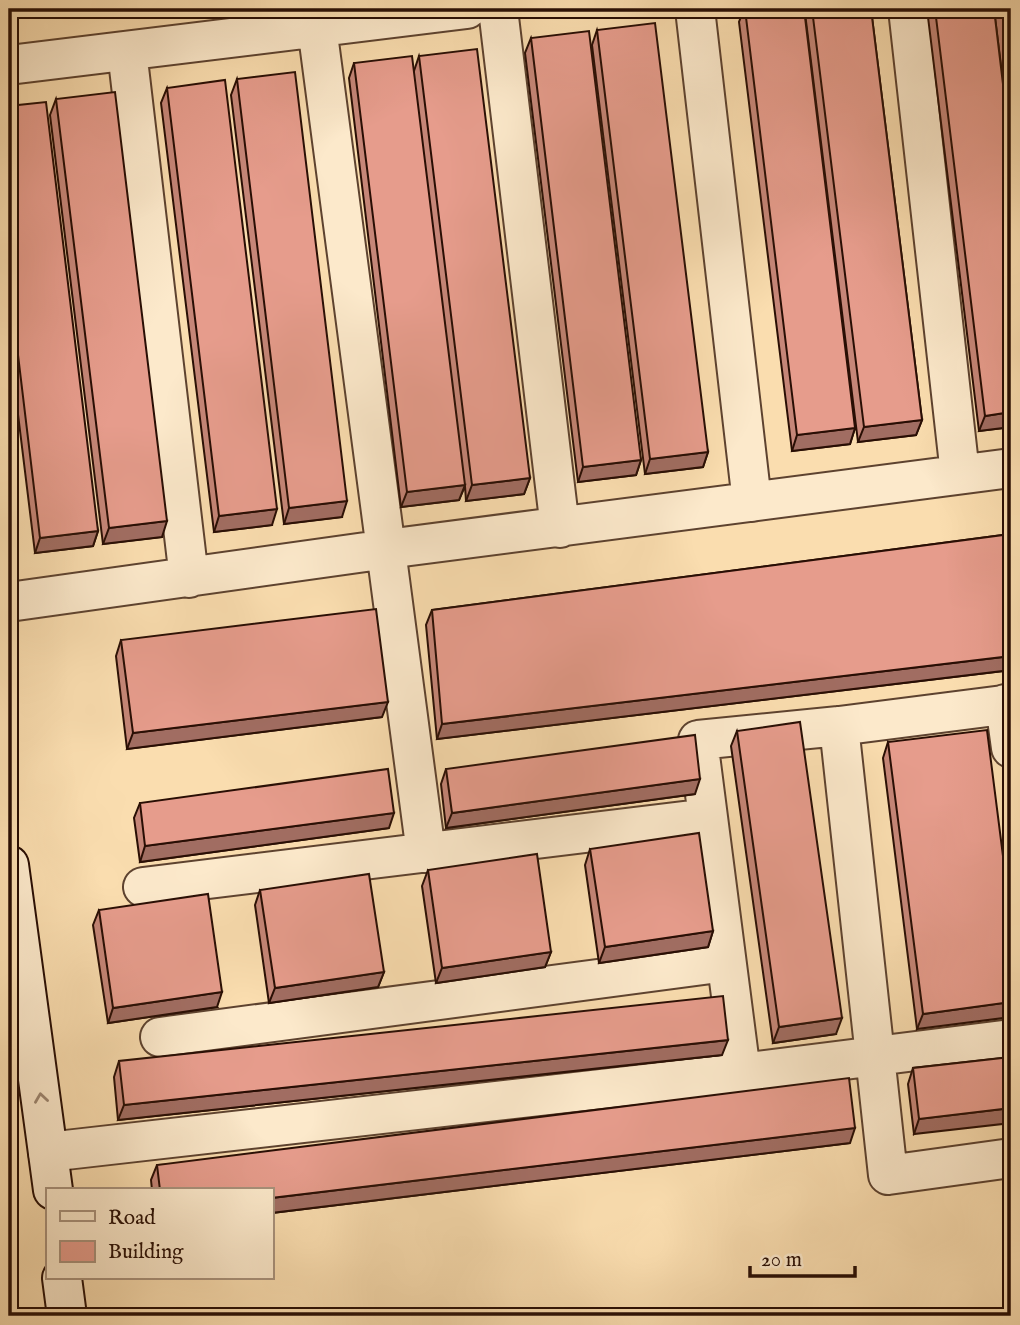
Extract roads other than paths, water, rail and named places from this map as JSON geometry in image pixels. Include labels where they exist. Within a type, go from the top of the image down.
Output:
[{"type":"street","points":[[9,65],[467,9]]},
{"type":"street","points":[[498,9],[560,528]]},
{"type":"street","points":[[695,9],[752,502]]},
{"type":"street","points":[[908,9],[960,474]]},
{"type":"street","points":[[317,27],[426,853]]},
{"type":"street","points":[[127,51],[189,578]]},
{"type":"street","points":[[9,602],[387,549],[1011,468]]},
{"type":"street","points":[[741,1073],[698,740],[839,726],[1008,704],[1011,748]]},
{"type":"street","points":[[839,726],[888,1175],[1011,1158]]},
{"type":"street","points":[[143,887],[708,818]]},
{"type":"street","points":[[9,865],[52,1188]]},
{"type":"street","points":[[160,1037],[726,962]]},
{"type":"street","points":[[48,1152],[741,1073],[1011,1039]]},
{"type":"street","points":[[62,1280],[67,1316]]}]
